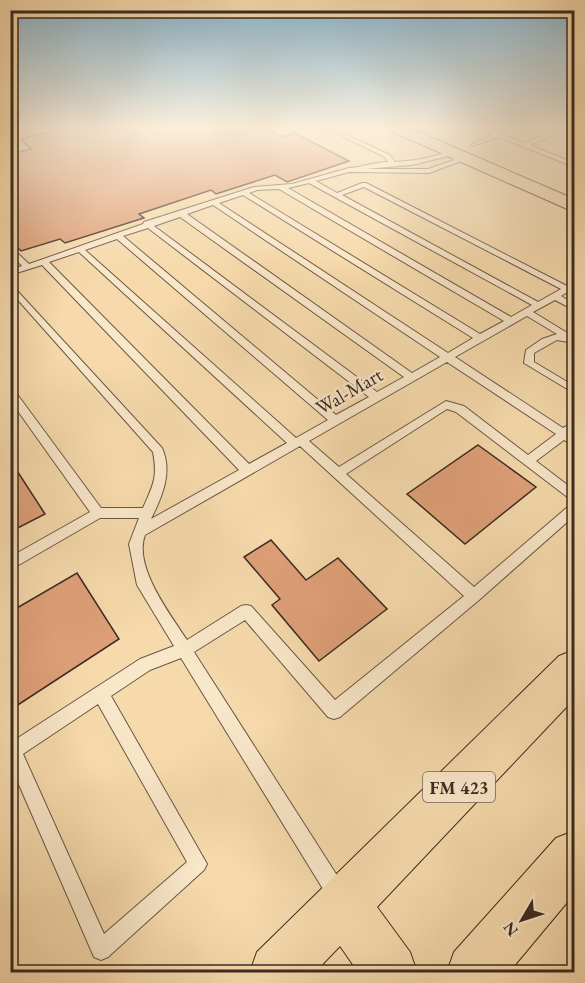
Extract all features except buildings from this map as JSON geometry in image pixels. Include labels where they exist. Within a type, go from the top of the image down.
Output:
[{"type":"main road","points":[[504,175],[574,206]]},
{"type":"main road","points":[[547,175],[564,182]]},
{"type":"main road","name":"FM 423","points":[[277,972],[574,670]]},
{"type":"main road","points":[[474,972],[574,856]]},
{"type":"main road","points":[[344,905],[390,972]]},
{"type":"lane","points":[[10,273],[243,192],[262,187],[299,185],[330,175]]},
{"type":"lane","points":[[310,181],[538,305]]},
{"type":"lane","points":[[337,195],[364,184],[571,287]]},
{"type":"lane","points":[[280,187],[511,321]]},
{"type":"lane","points":[[243,192],[480,338]]},
{"type":"lane","points":[[213,202],[570,438]]},
{"type":"lane","points":[[180,213],[411,377]]},
{"type":"lane","points":[[147,224],[376,397]]},
{"type":"lane","points":[[117,235],[335,420]]},
{"type":"lane","points":[[10,248],[28,267]]},
{"type":"lane","points":[[80,249],[298,442],[338,473],[474,596]]},
{"type":"lane","points":[[43,261],[247,470]]},
{"type":"lane","points":[[10,285],[158,451],[162,468],[161,479],[135,544],[144,585],[344,905]]},
{"type":"lane","name":"Wal-Mart","points":[[142,530],[571,287]]},
{"type":"lane","points":[[555,296],[574,307]]},
{"type":"lane","points":[[527,312],[571,338]]},
{"type":"lane","points":[[571,338],[551,337],[529,352],[529,363],[574,390]]},
{"type":"lane","points":[[10,392],[98,513]]},
{"type":"lane","points":[[338,473],[446,405],[460,409],[574,496]]},
{"type":"lane","points":[[528,461],[570,438],[574,426]]},
{"type":"lane","points":[[101,694],[198,864],[101,950],[12,753],[145,664],[184,650],[246,611],[334,711],[474,596],[574,509]]},
{"type":"lane","points":[[10,564],[98,513],[148,513]]}]
